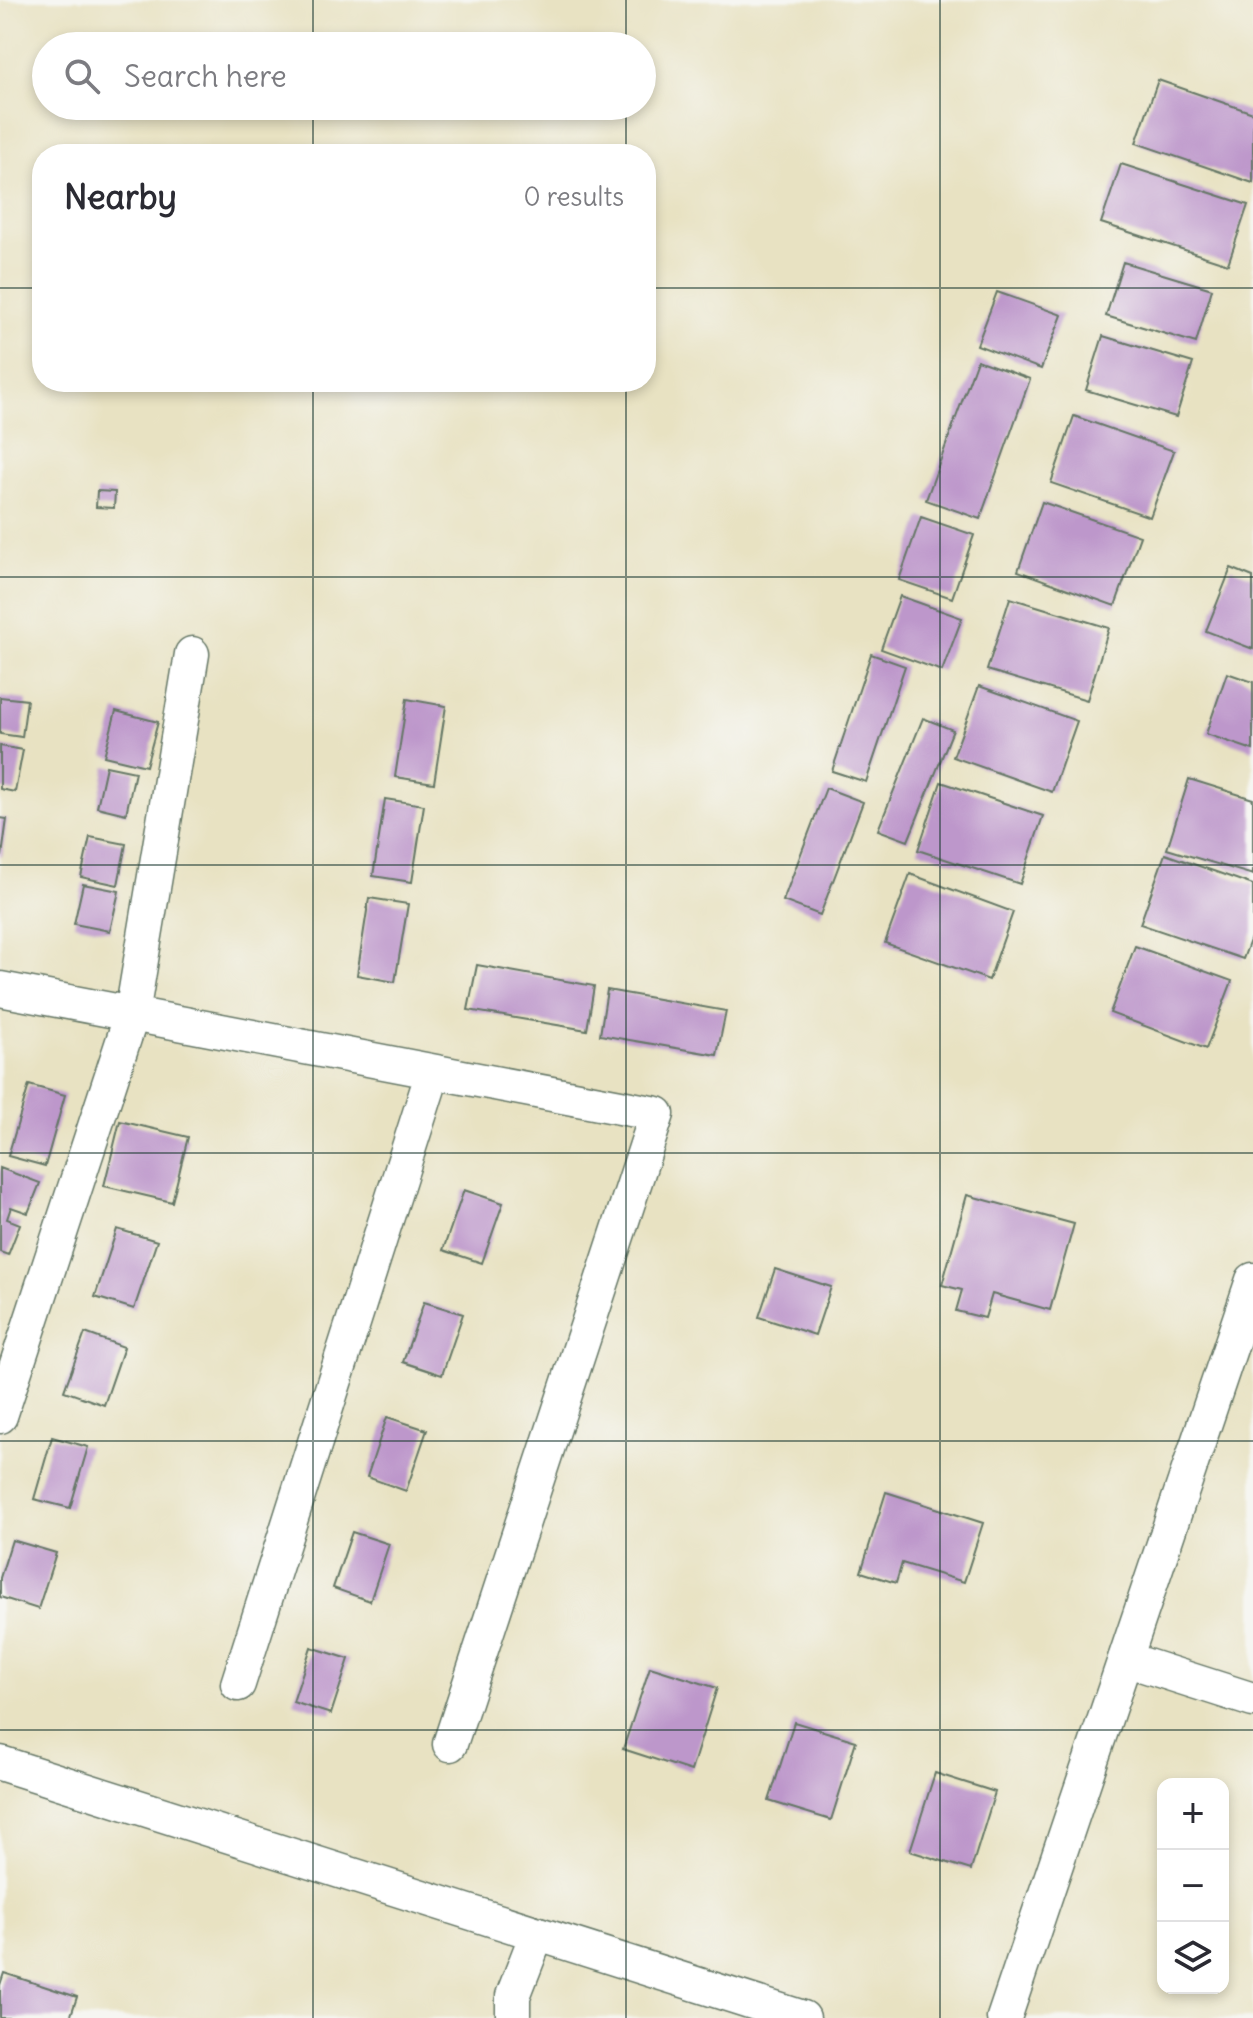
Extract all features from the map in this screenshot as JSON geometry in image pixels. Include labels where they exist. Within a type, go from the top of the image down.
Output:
[{"type":"street","points":[[0,1416],[132,1014],[192,654]]},
{"type":"street","points":[[0,989],[657,1114],[450,1744]]},
{"type":"street","points":[[238,1684],[433,1072]]},
{"type":"street","points":[[1004,2018],[1253,1280]]},
{"type":"street","points":[[1125,1659],[1253,1700]]},
{"type":"street","points":[[0,1763],[803,2018]]},
{"type":"street","points":[[513,2018],[513,1996],[537,1934]]},
{"type":"building","points":[[1158,80],[1253,113],[1253,183],[1136,143]]},
{"type":"building","points":[[1121,164],[1248,205],[1228,264],[1101,223]]},
{"type":"building","points":[[1123,262],[1212,289],[1196,343],[1106,316]]},
{"type":"building","points":[[997,292],[1062,315],[1041,369],[977,345]]},
{"type":"building","points":[[1103,336],[1193,363],[1176,417],[1086,390]]},
{"type":"building","points":[[977,360],[1030,379],[980,519],[926,500]]},
{"type":"building","points":[[1074,416],[1174,451],[1150,517],[1051,483]]},
{"type":"building","points":[[97,491],[115,492],[114,508],[96,507]]},
{"type":"building","points":[[1042,502],[1140,536],[1115,606],[1018,571]]},
{"type":"building","points":[[921,517],[974,535],[952,598],[899,580]]},
{"type":"building","points":[[1231,568],[1253,577],[1253,649],[1206,631]]},
{"type":"building","points":[[900,596],[962,618],[942,671],[881,649]]},
{"type":"building","points":[[1010,598],[1109,628],[1087,700],[987,670]]},
{"type":"building","points":[[871,654],[905,666],[866,782],[832,771]]},
{"type":"building","points":[[1227,673],[1253,682],[1253,750],[1206,734]]},
{"type":"building","points":[[979,686],[1077,721],[1052,792],[953,757]]},
{"type":"building","points":[[0,697],[27,700],[22,737],[0,734]]},
{"type":"building","points":[[407,699],[446,706],[434,783],[395,777]]},
{"type":"building","points":[[116,711],[158,722],[146,766],[104,756]]},
{"type":"building","points":[[923,718],[953,730],[908,841],[878,830]]},
{"type":"building","points":[[0,746],[23,750],[15,792],[0,789]]},
{"type":"building","points":[[106,766],[135,772],[126,814],[97,807]]},
{"type":"building","points":[[1189,779],[1253,799],[1253,875],[1167,849]]},
{"type":"building","points":[[941,782],[1043,816],[1020,884],[918,850]]},
{"type":"building","points":[[826,788],[863,802],[820,915],[783,901]]},
{"type":"building","points":[[385,799],[424,805],[412,882],[373,876]]},
{"type":"building","points":[[0,818],[7,819],[2,856],[0,856]]},
{"type":"building","points":[[90,837],[126,844],[118,885],[81,877]]},
{"type":"building","points":[[1165,854],[1253,885],[1253,932],[1243,959],[1140,924]]},
{"type":"building","points":[[910,874],[1013,912],[989,980],[885,943]]},
{"type":"building","points":[[83,884],[119,891],[110,931],[74,924]]},
{"type":"building","points":[[369,898],[408,904],[395,982],[357,975]]},
{"type":"building","points":[[1135,946],[1232,981],[1206,1049],[1110,1013]]},
{"type":"building","points":[[477,965],[594,986],[587,1030],[468,1010]]},
{"type":"building","points":[[607,990],[726,1011],[717,1055],[600,1035]]},
{"type":"building","points":[[29,1085],[65,1095],[45,1166],[8,1156]]},
{"type":"building","points":[[120,1121],[188,1137],[172,1202],[104,1186]]},
{"type":"building","points":[[0,1168],[40,1183],[28,1213],[11,1207],[7,1219],[20,1224],[8,1255],[0,1252]]},
{"type":"building","points":[[464,1190],[503,1203],[482,1263],[443,1250]]},
{"type":"building","points":[[967,1195],[1074,1224],[1050,1310],[992,1294],[985,1318],[956,1311],[962,1290],[942,1285]]},
{"type":"building","points":[[117,1229],[157,1241],[134,1309],[95,1297]]},
{"type":"building","points":[[775,1269],[831,1287],[815,1335],[759,1317]]},
{"type":"building","points":[[424,1302],[463,1314],[442,1375],[403,1362]]},
{"type":"building","points":[[85,1333],[124,1347],[104,1405],[64,1391]]},
{"type":"building","points":[[387,1417],[427,1430],[406,1491],[367,1477]]},
{"type":"building","points":[[52,1437],[88,1447],[70,1508],[34,1499]]},
{"type":"building","points":[[886,1492],[983,1523],[964,1582],[902,1563],[896,1583],[861,1572]]},
{"type":"building","points":[[352,1532],[389,1544],[370,1601],[333,1588]]},
{"type":"building","points":[[12,1540],[56,1553],[38,1609],[0,1597],[0,1578]]},
{"type":"building","points":[[311,1647],[349,1659],[331,1714],[293,1702]]},
{"type":"building","points":[[650,1667],[717,1688],[691,1771],[623,1749]]},
{"type":"building","points":[[794,1722],[856,1741],[831,1820],[769,1801]]},
{"type":"building","points":[[935,1773],[995,1792],[971,1870],[910,1851]]},
{"type":"building","points":[[4,1973],[77,1997],[70,2018],[0,2018],[0,1985]]}]
